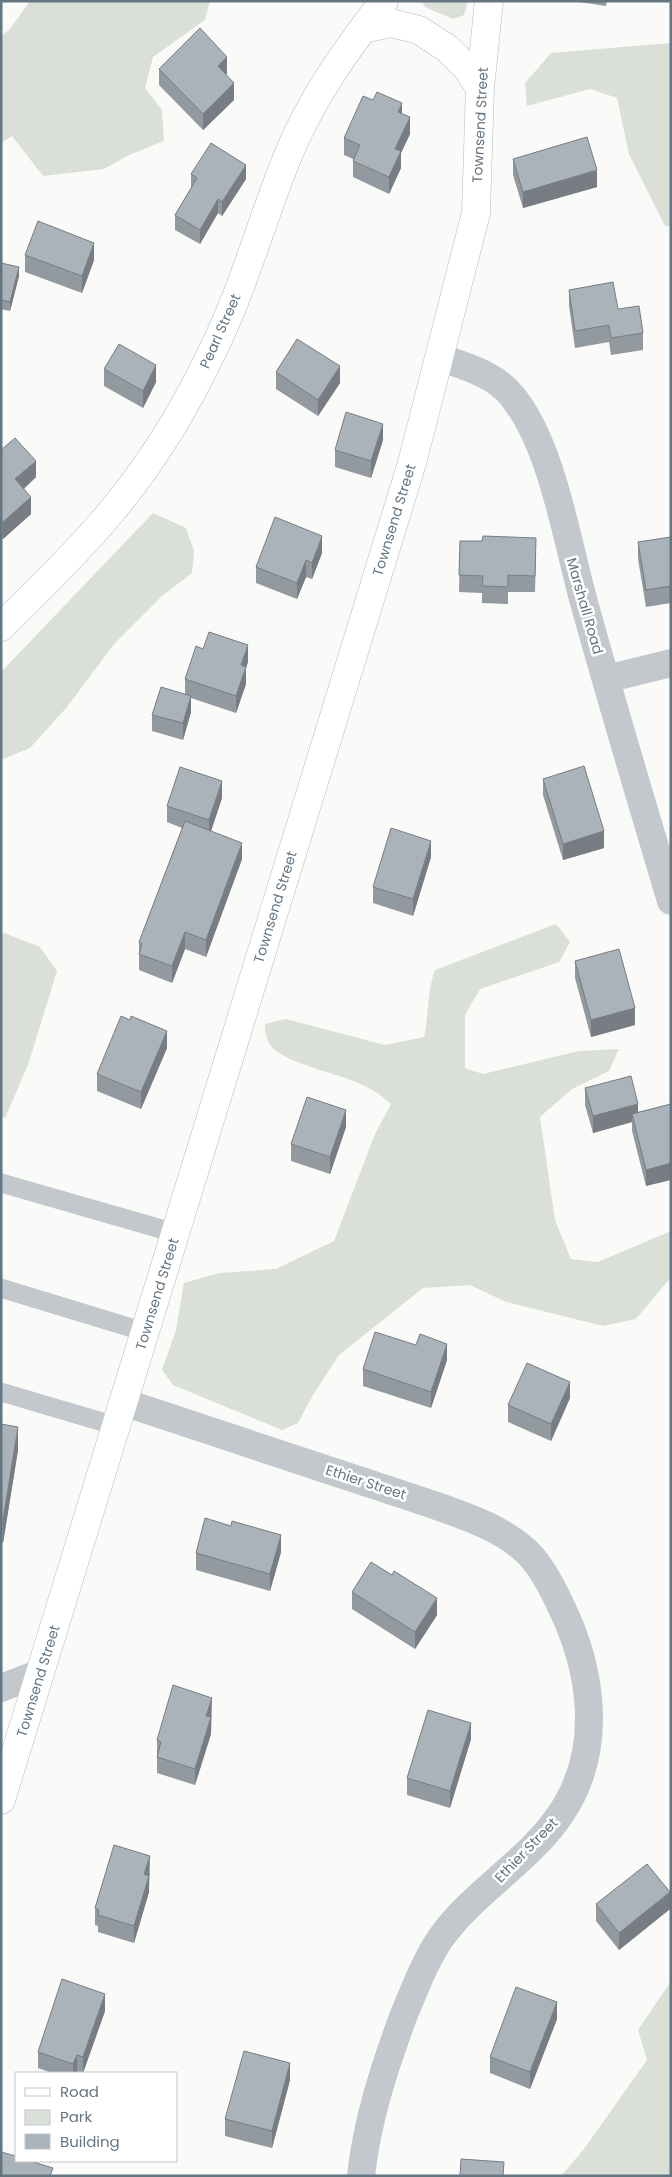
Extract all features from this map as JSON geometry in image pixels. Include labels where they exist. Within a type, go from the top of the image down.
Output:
[{"type":"street","name":"Pearl Street","points":[[1,627],[61,567],[107,517],[147,465],[184,406],[212,352],[235,301],[287,158],[303,121],[322,86],[384,1]]},
{"type":"street","name":"Townsend Street","points":[[1,1800],[412,463],[476,213],[480,88],[489,1]]},
{"type":"street","points":[[363,29],[391,23],[419,30],[448,49],[467,68],[480,88]]},
{"type":"street","name":"Marshall Road","points":[[439,357],[494,379],[512,395],[535,432],[549,471],[606,679],[671,901]]},
{"type":"street","points":[[606,679],[671,663]]},
{"type":"street","name":"Ethier Street","points":[[120,1414],[428,1503],[467,1517],[497,1532],[529,1554],[541,1568],[572,1630],[585,1674],[588,1697],[589,1744],[584,1768],[560,1815],[543,1836],[456,1920],[440,1940],[426,1964],[388,2059],[374,2101],[364,2146],[361,2176]]},
{"type":"street","points":[[1,1688],[40,1673]]},
{"type":"lane","points":[[1,1183],[175,1234]]},
{"type":"lane","points":[[1,1288],[145,1332]]},
{"type":"lane","points":[[1,1392],[120,1414]]},
{"type":"green space","points":[[30,1],[210,1],[205,20],[153,57],[145,88],[162,110],[164,141],[129,155],[104,169],[43,176],[12,136],[1,143],[1,36],[10,29]]},
{"type":"green space","points":[[422,1],[468,1],[464,15],[453,19],[425,7]]},
{"type":"green space","points":[[671,43],[671,227],[665,226],[629,154],[617,98],[590,89],[527,106],[525,83],[551,53]]},
{"type":"green space","points":[[153,513],[186,528],[194,551],[192,573],[162,596],[114,644],[67,707],[30,748],[1,760],[1,672]]},
{"type":"green space","points":[[556,924],[570,942],[559,962],[480,989],[465,1015],[465,1068],[483,1074],[579,1051],[619,1049],[609,1071],[572,1089],[540,1117],[555,1220],[571,1259],[598,1262],[671,1231],[671,1277],[636,1319],[603,1326],[506,1302],[470,1285],[423,1288],[339,1355],[313,1395],[298,1423],[282,1430],[173,1385],[162,1370],[176,1330],[184,1283],[219,1273],[276,1269],[334,1241],[375,1134],[391,1104],[365,1086],[307,1066],[275,1051],[265,1032],[265,1024],[286,1019],[385,1045],[424,1037],[432,978],[435,970]]},
{"type":"green space","points":[[4,933],[40,947],[57,971],[28,1065],[5,1118],[1,1117],[1,935]]},
{"type":"green space","points":[[671,1981],[671,2176],[561,2176],[584,2149],[647,2060],[638,2030]]},
{"type":"building","points":[[200,28],[227,57],[218,66],[234,83],[203,114],[159,69]]},
{"type":"building","points":[[377,92],[402,103],[398,112],[410,117],[395,149],[401,151],[389,177],[353,161],[360,145],[344,138],[363,96],[373,100]]},
{"type":"building","points":[[587,137],[597,170],[523,192],[513,159]]},
{"type":"building","points":[[211,143],[246,165],[222,202],[218,199],[200,230],[175,215],[197,178],[191,174]]},
{"type":"building","points":[[38,221],[94,243],[82,276],[25,255]]},
{"type":"building","points":[[1,263],[19,267],[10,302],[1,300]]},
{"type":"building","points":[[613,282],[618,309],[639,306],[643,333],[611,338],[609,325],[575,331],[569,290]]},
{"type":"building","points":[[297,339],[340,366],[318,400],[276,372]]},
{"type":"building","points":[[119,344],[156,365],[143,391],[104,369]]},
{"type":"building","points":[[346,412],[383,424],[371,461],[335,450]]},
{"type":"building","points":[[15,438],[36,461],[15,479],[31,497],[3,522],[1,520],[1,450]]},
{"type":"building","points":[[275,517],[322,536],[312,563],[306,560],[297,583],[256,567]]},
{"type":"building","points":[[483,536],[536,538],[535,576],[508,575],[508,587],[482,586],[483,576],[459,575],[460,541],[482,541]]},
{"type":"building","points":[[671,537],[671,586],[646,590],[638,542]]},
{"type":"building","points":[[209,632],[248,645],[241,665],[246,667],[236,696],[185,679],[196,646],[203,649]]},
{"type":"building","points":[[161,687],[191,696],[183,723],[152,715]]},
{"type":"building","points":[[584,766],[604,831],[563,844],[543,779]]},
{"type":"building","points":[[180,767],[222,781],[209,820],[167,806]]},
{"type":"building","points":[[185,821],[242,843],[206,940],[185,932],[172,966],[139,954],[142,944],[139,942]]},
{"type":"building","points":[[391,828],[431,841],[413,899],[373,887]]},
{"type":"building","points":[[619,949],[635,1008],[591,1020],[575,961]]},
{"type":"building","points":[[121,1016],[130,1020],[131,1016],[167,1031],[141,1092],[97,1074]]},
{"type":"building","points":[[631,1076],[638,1104],[593,1116],[585,1088]]},
{"type":"building","points":[[307,1097],[346,1110],[330,1157],[291,1144]]},
{"type":"building","points":[[671,1104],[671,1163],[646,1170],[632,1114]]},
{"type":"building","points":[[375,1332],[416,1345],[420,1334],[447,1344],[431,1392],[363,1369]]},
{"type":"building","points":[[527,1363],[570,1382],[551,1424],[508,1405]]},
{"type":"building","points":[[1,1424],[18,1427],[3,1520],[1,1520]]},
{"type":"building","points":[[205,1518],[231,1526],[232,1521],[281,1535],[270,1574],[196,1553]]},
{"type":"building","points":[[371,1562],[392,1575],[394,1571],[437,1598],[415,1632],[352,1592]]},
{"type":"building","points":[[173,1685],[212,1698],[206,1716],[211,1717],[195,1769],[157,1757],[161,1742],[157,1740]]},
{"type":"building","points":[[428,1710],[471,1723],[450,1791],[407,1778]]},
{"type":"building","points":[[114,1845],[150,1856],[144,1874],[149,1876],[134,1926],[98,1915],[99,1910],[95,1908]]},
{"type":"building","points":[[647,1864],[670,1892],[619,1933],[596,1904]]},
{"type":"building","points":[[62,1979],[105,1994],[83,2057],[77,2055],[73,2064],[38,2052]]},
{"type":"building","points":[[516,1987],[557,2002],[530,2072],[490,2057]]},
{"type":"building","points":[[244,2051],[290,2063],[272,2131],[225,2119]]},
{"type":"building","points":[[1,2152],[15,2156],[15,2162],[33,2162],[53,2168],[50,2176],[1,2176]]},
{"type":"building","points":[[461,2159],[504,2162],[503,2176],[460,2176]]}]
